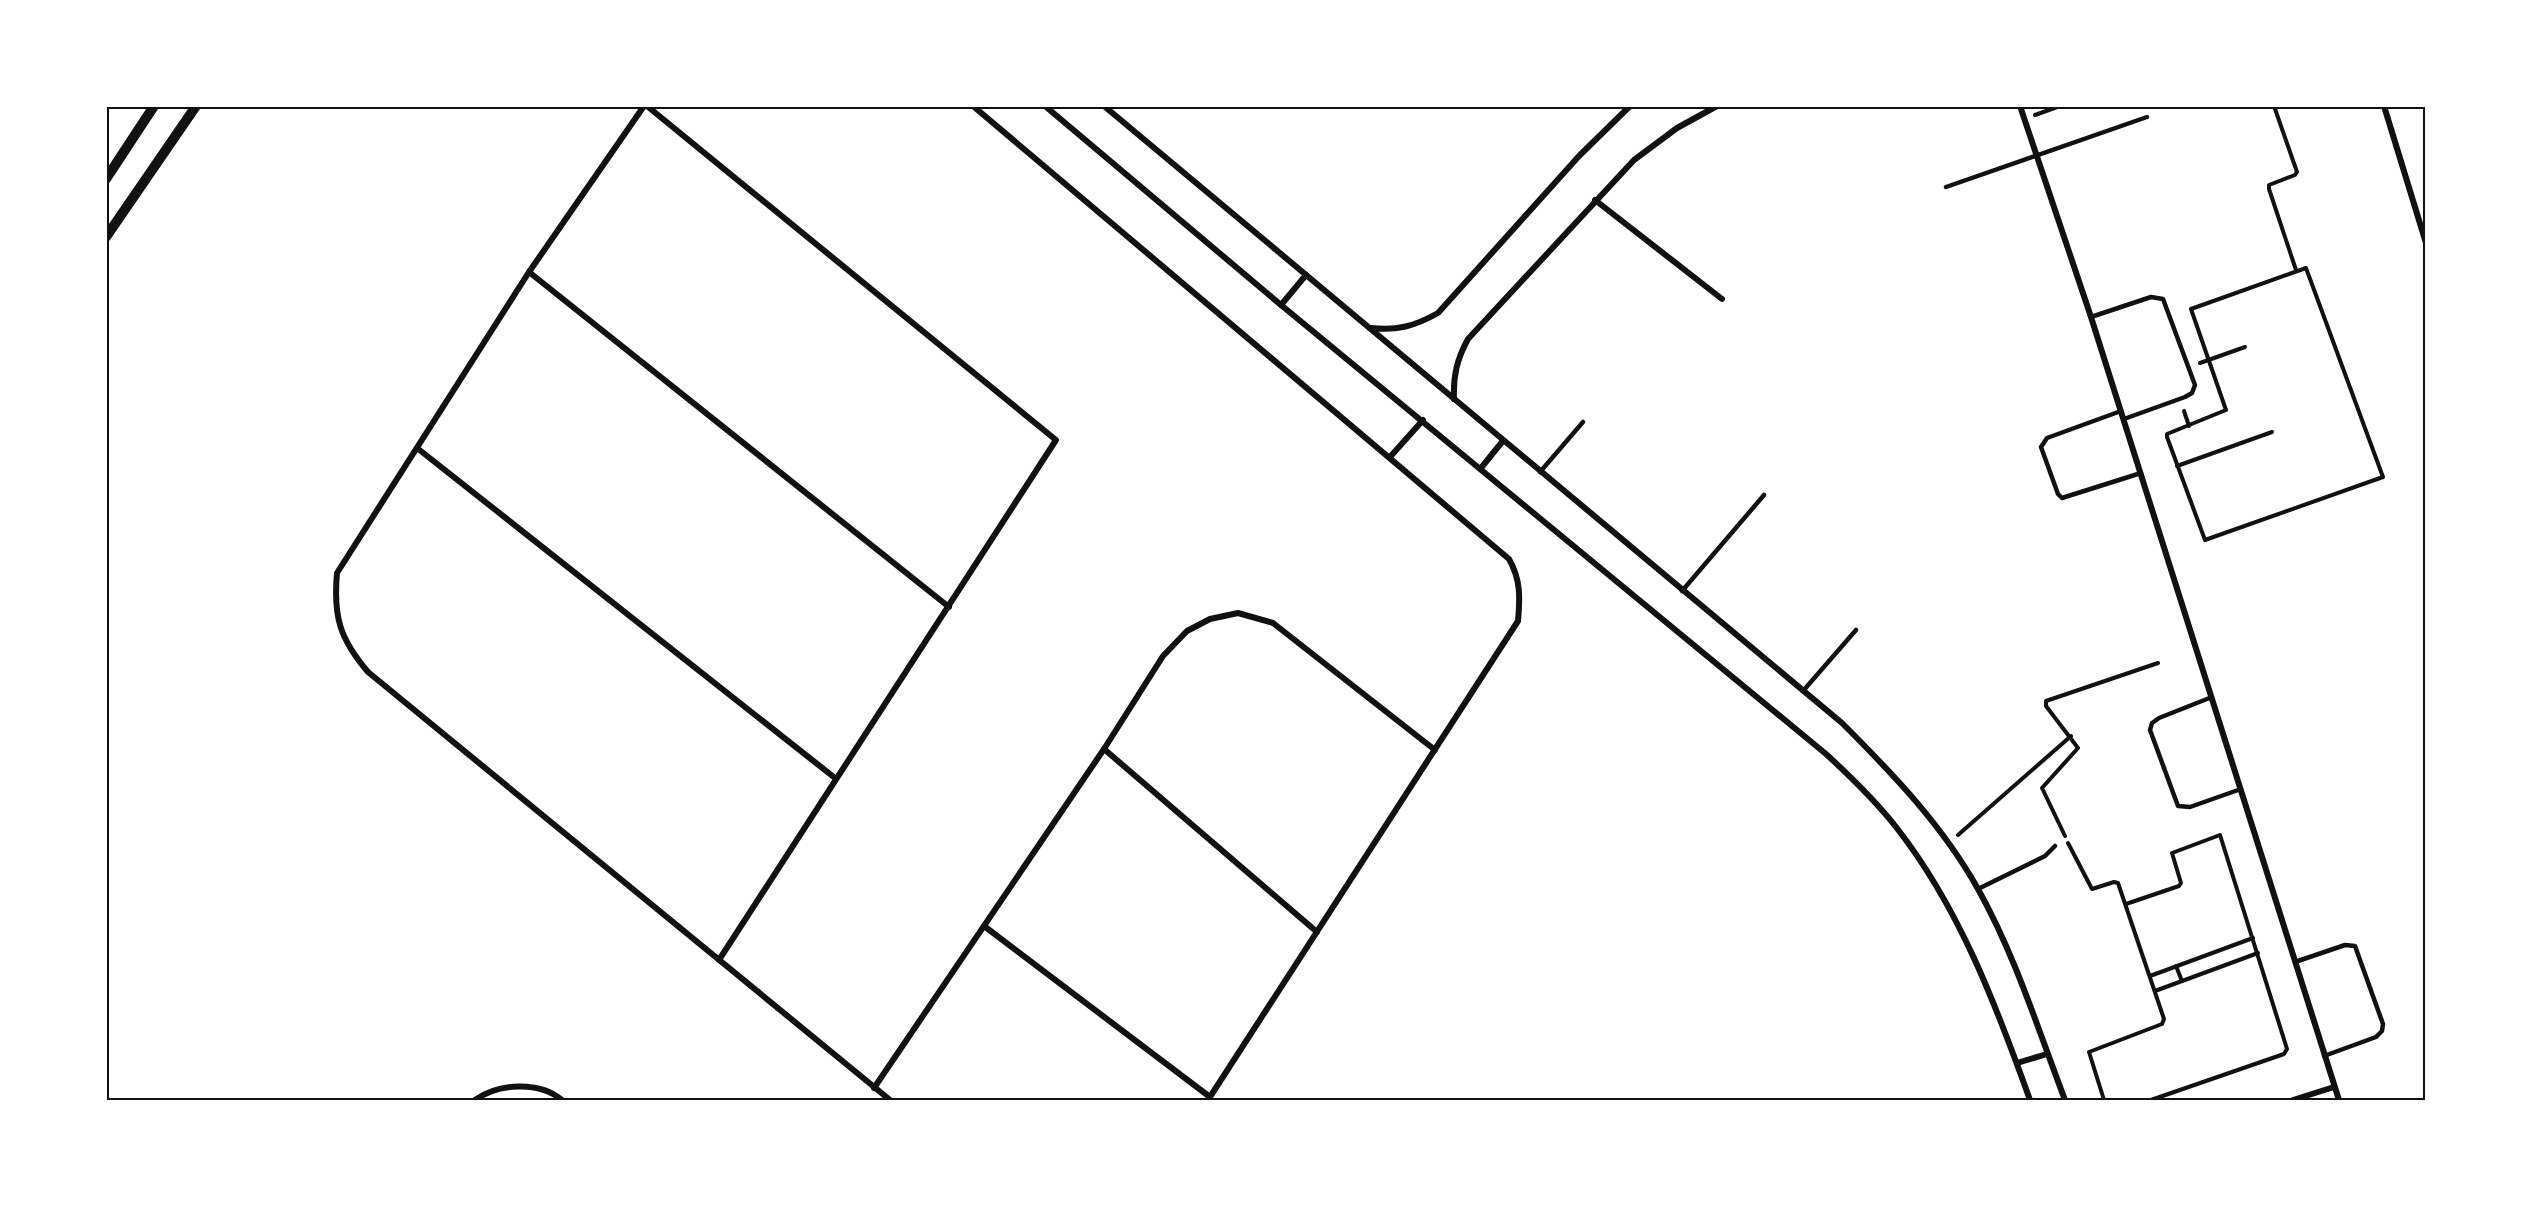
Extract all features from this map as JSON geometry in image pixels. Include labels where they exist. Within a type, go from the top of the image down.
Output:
[{"type":"street","points":[[106,179],[154,106]]},
{"type":"street","points":[[106,237],[196,106]]},
{"type":"street","points":[[719,960],[1056,440],[645,106],[529,272],[337,573],[334,600],[339,627],[351,651],[368,672],[890,1101]]},
{"type":"street","points":[[973,106],[1509,559],[1516,572],[1520,588],[1518,621],[1209,1099],[984,926]]},
{"type":"street","points":[[1045,106],[1281,305],[1482,468],[1826,754],[1863,788],[1919,858],[1950,909],[1985,982],[2030,1101]]},
{"type":"street","points":[[1104,106],[1454,399],[1502,442],[1842,723],[1880,761],[1948,844],[1978,888],[2016,967],[2065,1101]]},
{"type":"street","points":[[1369,328],[1393,330],[1417,325],[1438,313],[1579,156],[1630,106]]},
{"type":"street","points":[[1454,399],[1453,379],[1458,358],[1468,339],[1595,201],[1654,143],[1717,106]]},
{"type":"street","points":[[2020,106],[2124,419],[2339,1101]]},
{"type":"street","points":[[2385,106],[2426,243]]},
{"type":"street","points":[[1595,201],[1722,299]]},
{"type":"street","points":[[529,272],[949,607]]},
{"type":"street","points":[[1281,305],[1305,275]]},
{"type":"street","points":[[1390,457],[1423,420]]},
{"type":"street","points":[[1482,468],[1502,442]]},
{"type":"street","points":[[417,448],[836,778]]},
{"type":"street","points":[[874,1088],[1104,749],[1163,656],[1187,631],[1210,619],[1238,613],[1273,623],[1435,750]]},
{"type":"street","points":[[1104,749],[1317,932]]},
{"type":"street","points":[[2017,1063],[2047,1054]]},
{"type":"street","points":[[475,1101],[484,1094],[518,1086],[551,1092],[562,1101]]},
{"type":"street","points":[[2293,1101],[2334,1087]]},
{"type":"lane","points":[[1946,187],[2147,117]]},
{"type":"lane","points":[[2091,317],[2151,297],[2163,299],[2195,385],[2192,393],[2186,397],[2124,419]]},
{"type":"lane","points":[[2121,411],[2047,438],[2041,447],[2058,494],[2062,498],[2141,473]]},
{"type":"lane","points":[[1540,472],[1583,422]]},
{"type":"lane","points":[[1682,591],[1764,495]]},
{"type":"lane","points":[[1803,691],[1856,630]]},
{"type":"lane","points":[[2212,697],[2159,718],[2152,723],[2150,730],[2178,806],[2190,807],[2241,789]]},
{"type":"lane","points":[[1978,888],[2044,856],[2055,846]]},
{"type":"lane","points":[[2295,962],[2345,945],[2355,946],[2383,1023],[2382,1031],[2376,1037],[2324,1056]]},
{"type":"path","points":[[2024,118],[2060,106]]},
{"type":"path","points":[[2274,106],[2297,172],[2295,175],[2272,183],[2269,189],[2296,270]]},
{"type":"path","points":[[2303,267],[2307,269],[2383,477],[2209,540],[2202,536],[2167,434],[2226,412],[2208,360],[2191,309],[2303,267]]},
{"type":"path","points":[[2208,360],[2245,347]]},
{"type":"path","points":[[2177,466],[2272,432]]},
{"type":"path","points":[[2104,1101],[2089,1052],[2163,1022],[2150,975],[2117,882],[2092,889],[2043,792],[2043,785],[2078,751],[2071,736],[2046,706],[2046,701],[2158,663]]},
{"type":"path","points":[[1948,844],[2071,736]]},
{"type":"path","points":[[2126,904],[2179,886],[2181,883],[2172,853],[2220,835],[2287,1051],[2151,1101]]},
{"type":"path","points":[[2150,975],[2253,938]]},
{"type":"path","points":[[2155,991],[2258,953]]},
{"type":"path","points":[[2176,966],[2182,981]]}]
